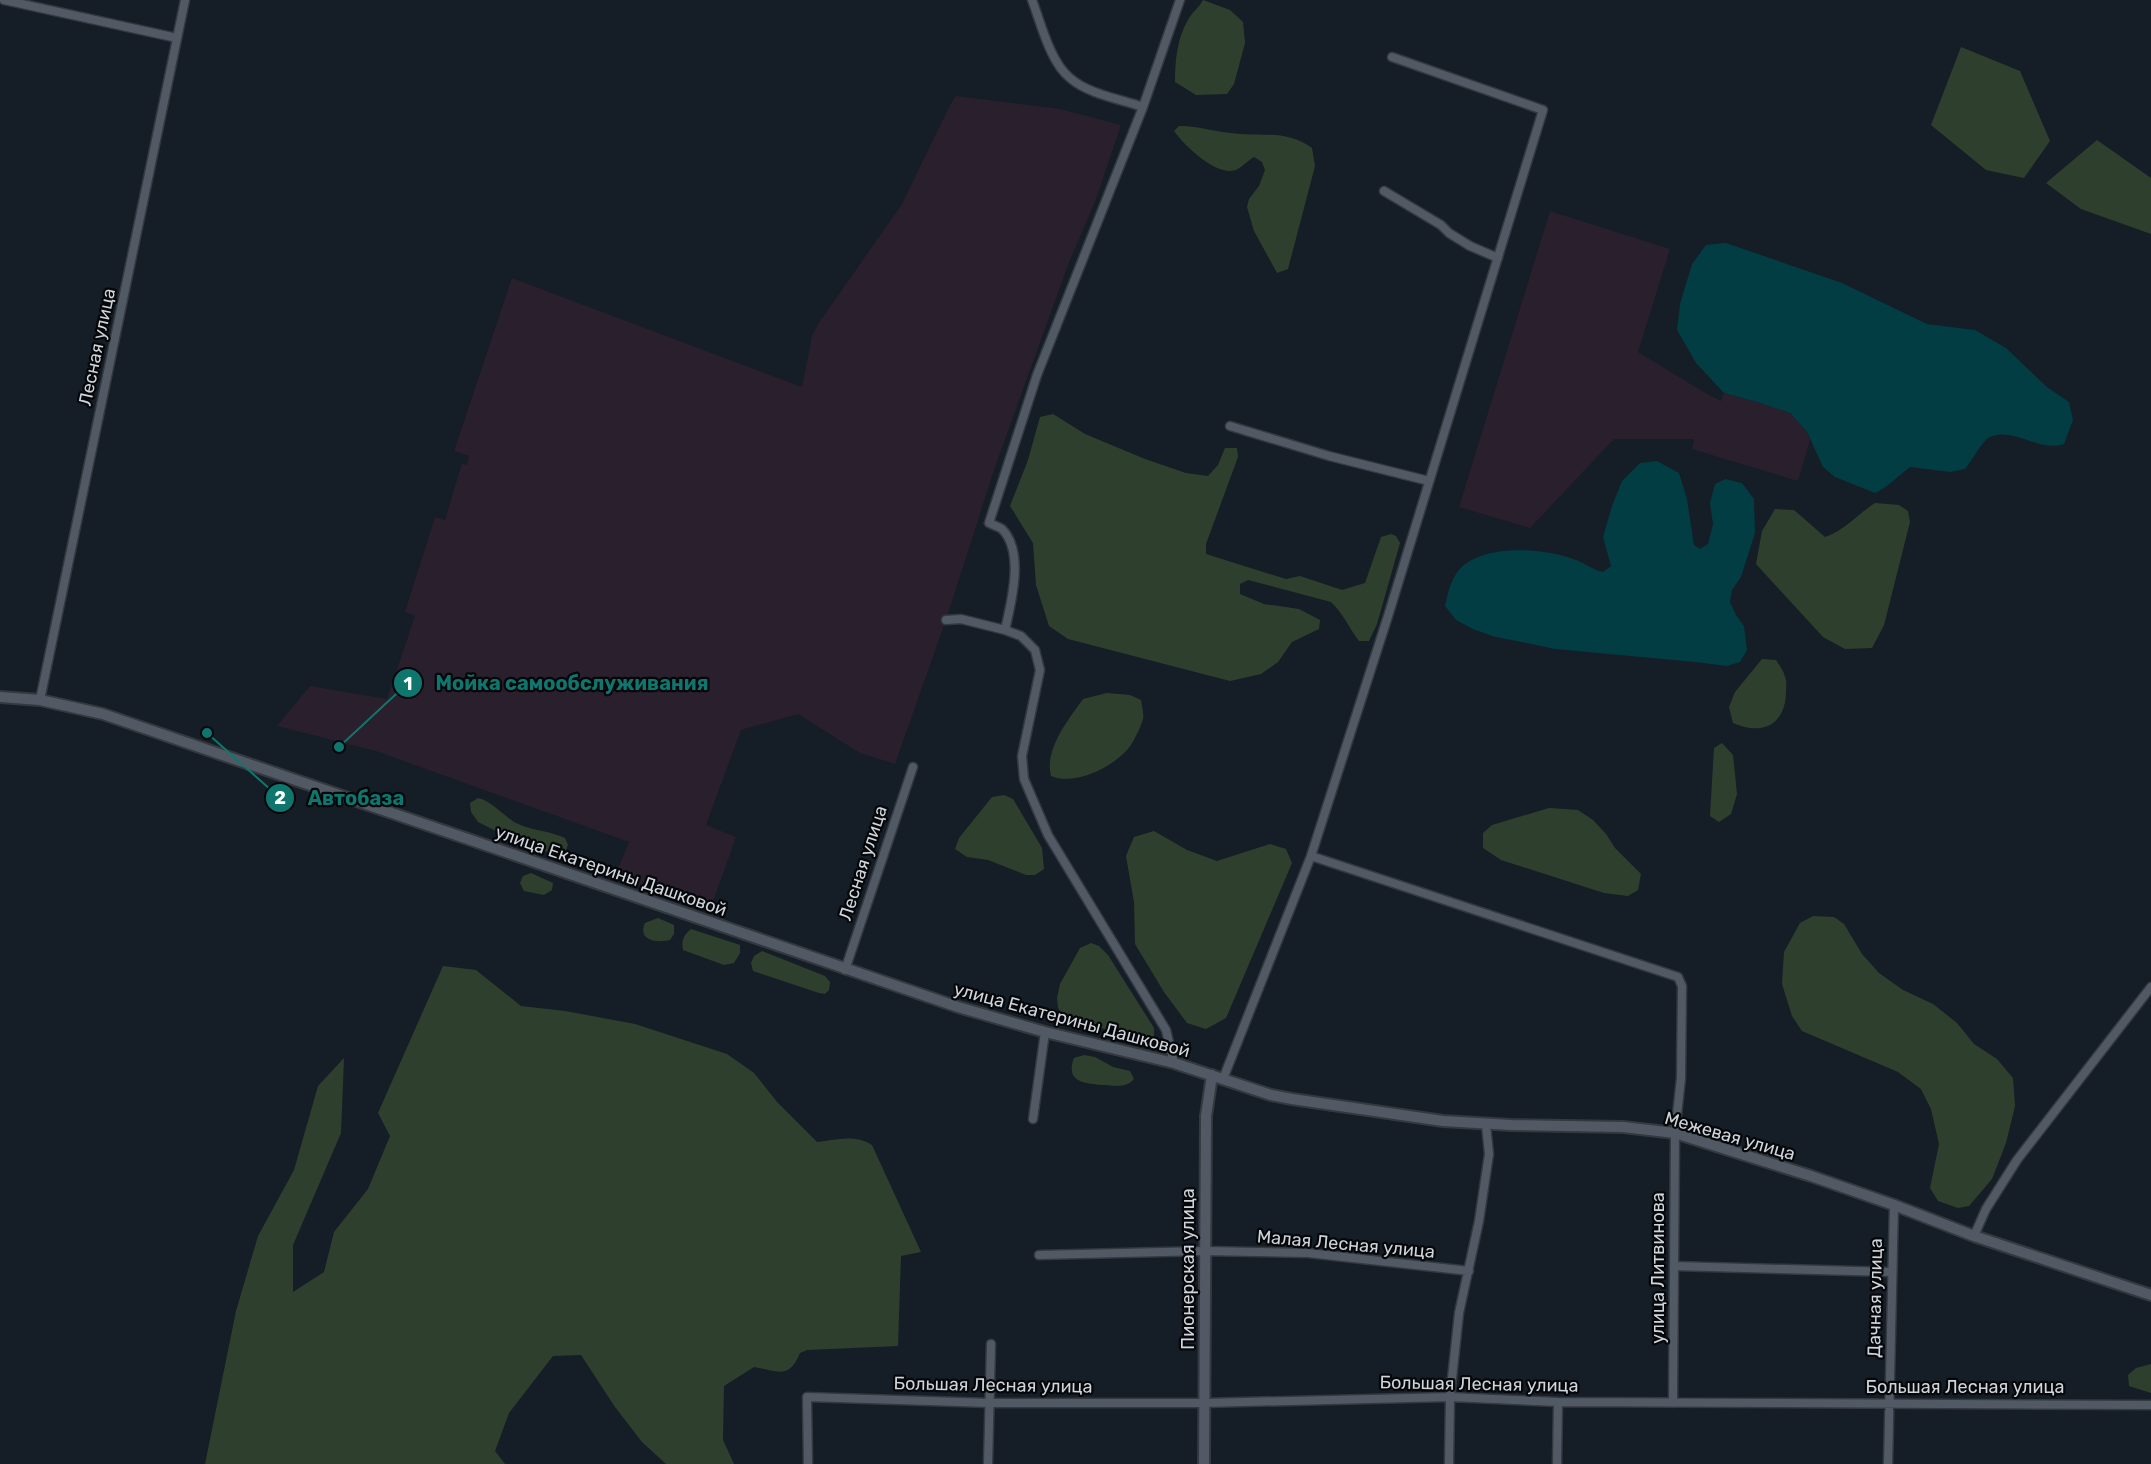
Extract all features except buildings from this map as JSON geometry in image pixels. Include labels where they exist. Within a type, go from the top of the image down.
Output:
[{"type":"street","points":[[6,0],[177,38]]},
{"type":"street","name":"Лесная улица","points":[[40,700],[185,0]]},
{"type":"street","points":[[1032,0],[1056,62],[1069,78],[1083,87],[1143,107]]},
{"type":"street","points":[[1005,630],[1013,595],[1014,563],[1011,544],[1001,528],[989,524],[1037,375],[1143,107],[1180,0]]},
{"type":"street","points":[[1217,1077],[1311,856],[1389,614],[1543,110],[1392,57]]},
{"type":"street","points":[[1384,191],[1441,225],[1456,237],[1498,258]]},
{"type":"street","points":[[1230,426],[1329,456],[1430,481]]},
{"type":"street","points":[[946,620],[961,620],[1005,630],[1021,636],[1035,650],[1040,670],[1022,756],[1024,779],[1048,835],[1166,1030],[1174,1064]]},
{"type":"street","name":"улица Екатерины Дашковой","points":[[0,697],[40,700],[103,714],[254,768],[614,888],[845,970],[958,1007],[1217,1077]]},
{"type":"street","name":"Лесная улица","points":[[845,970],[913,767]]},
{"type":"street","name":"улица Литвинова","points":[[1311,856],[1678,977],[1682,986],[1681,1078],[1675,1133],[1673,1402]]},
{"type":"street","points":[[1974,1236],[1986,1209],[2017,1160],[2151,987]]},
{"type":"street","points":[[1033,1119],[1045,1032]]},
{"type":"street","name":"Межевая улица","points":[[1217,1077],[1292,1100],[1443,1121],[1486,1125],[1623,1127],[1675,1133],[1894,1205],[1974,1236],[2151,1295]]},
{"type":"street","name":"Пионерская улица","points":[[1204,1464],[1206,1116],[1217,1077]]},
{"type":"street","points":[[1449,1464],[1450,1397],[1459,1313],[1479,1221],[1488,1154],[1486,1125]]},
{"type":"street","name":"Дачная улица","points":[[1888,1464],[1894,1205]]},
{"type":"street","name":"Малая Лесная улица","points":[[1039,1255],[1204,1251],[1308,1253],[1469,1271]]},
{"type":"street","points":[[1674,1266],[1891,1272]]},
{"type":"street","points":[[988,1464],[992,1344]]},
{"type":"street","name":"Большая Лесная улица","points":[[808,1464],[807,1397],[990,1403],[1204,1403],[1450,1397],[1558,1402],[2151,1405]]},
{"type":"street","points":[[1557,1464],[1558,1402]]},
{"type":"shaded area","points":[[956,96],[1060,109],[1121,125],[1096,199],[1068,265],[994,470],[946,620],[895,764],[860,753],[798,714],[741,730],[706,825],[736,837],[710,910],[614,878],[629,842],[376,751],[277,726],[310,686],[387,699],[415,616],[405,612],[435,517],[445,520],[462,463],[467,465],[469,456],[454,451],[512,278],[802,387],[812,336],[818,324],[902,204]]},
{"type":"shaded area","points":[[1550,211],[1670,249],[1638,352],[1721,401],[1724,393],[1790,413],[1807,432],[1810,440],[1798,481],[1692,449],[1694,439],[1614,439],[1530,528],[1459,507]]},
{"type":"green space","points":[[1203,0],[1230,10],[1243,22],[1245,43],[1234,84],[1227,94],[1196,95],[1175,82],[1176,58],[1181,34]]},
{"type":"green space","points":[[1961,47],[2020,71],[2050,141],[2024,178],[1986,170],[1931,125]]},
{"type":"green space","points":[[1179,126],[1286,137],[1312,148],[1315,166],[1288,269],[1277,273],[1254,231],[1247,207],[1265,170],[1262,162],[1254,157],[1234,171],[1215,167],[1191,150],[1178,137],[1174,131]]},
{"type":"green space","points":[[2097,140],[2151,178],[2151,234],[2081,209],[2046,183]]},
{"type":"green space","points":[[1053,414],[1085,434],[1186,473],[1208,476],[1218,465],[1225,448],[1237,448],[1238,457],[1206,544],[1206,554],[1286,579],[1300,576],[1342,590],[1365,583],[1381,537],[1391,534],[1396,536],[1400,543],[1377,624],[1369,641],[1359,641],[1331,602],[1248,580],[1240,584],[1240,594],[1264,604],[1299,609],[1320,620],[1319,629],[1292,642],[1278,662],[1261,674],[1230,681],[1068,639],[1049,626],[1036,585],[1033,543],[1010,506],[1028,460],[1040,417]]},
{"type":"green space","points":[[1875,503],[1899,505],[1908,511],[1910,522],[1884,625],[1872,648],[1845,649],[1823,637],[1756,564],[1762,531],[1775,509],[1794,510],[1825,537],[1845,527]]},
{"type":"green space","points":[[1762,659],[1776,660],[1783,670],[1786,682],[1785,703],[1782,712],[1770,725],[1763,728],[1744,727],[1733,723],[1729,707],[1735,692]]},
{"type":"green space","points":[[1107,693],[1130,695],[1141,700],[1143,719],[1130,746],[1112,763],[1092,773],[1071,779],[1051,776],[1051,756],[1054,746],[1071,716],[1083,699]]},
{"type":"green space","points":[[1722,743],[1733,755],[1737,794],[1731,814],[1719,822],[1710,816],[1714,748]]},
{"type":"green space","points":[[1004,795],[1013,799],[1042,848],[1044,869],[1035,875],[1026,875],[988,860],[967,857],[955,849],[959,838],[992,797]]},
{"type":"green space","points":[[478,798],[520,825],[565,838],[568,845],[566,850],[560,854],[532,849],[478,822],[471,812],[470,803]]},
{"type":"green space","points":[[1549,808],[1578,810],[1593,820],[1615,848],[1641,874],[1638,890],[1628,896],[1604,893],[1501,860],[1483,848],[1483,833],[1492,825]]},
{"type":"green space","points":[[1154,831],[1187,850],[1217,861],[1270,844],[1286,849],[1292,863],[1226,1018],[1206,1029],[1187,1023],[1164,992],[1135,944],[1134,902],[1126,856],[1134,837]]},
{"type":"green space","points":[[531,873],[553,883],[552,890],[544,895],[524,891],[520,883],[523,876]]},
{"type":"green space","points":[[1813,916],[1834,917],[1844,924],[1862,954],[1879,973],[1903,990],[1933,1004],[1957,1023],[1974,1044],[1997,1059],[2013,1078],[2015,1106],[2006,1143],[1992,1179],[1969,1206],[1958,1208],[1938,1201],[1930,1188],[1939,1144],[1931,1109],[1921,1089],[1898,1072],[1802,1031],[1792,1016],[1782,984],[1784,952],[1800,923]]},
{"type":"green space","points":[[658,918],[674,925],[674,934],[670,940],[655,941],[644,934],[645,923]]},
{"type":"green space","points":[[691,929],[740,945],[740,953],[734,963],[724,965],[683,950],[682,943]]},
{"type":"green space","points":[[1091,943],[1099,946],[1108,955],[1154,1028],[1154,1036],[1151,1040],[1063,1019],[1057,998],[1060,984],[1080,948]]},
{"type":"green space","points":[[762,951],[825,976],[830,982],[829,990],[825,994],[819,993],[753,971],[751,963],[754,956]]},
{"type":"green space","points":[[443,966],[476,970],[521,1006],[565,1011],[635,1024],[727,1054],[754,1073],[778,1103],[817,1142],[852,1139],[872,1145],[921,1252],[901,1256],[898,1346],[807,1350],[800,1353],[796,1362],[787,1370],[782,1372],[754,1367],[724,1386],[723,1440],[734,1464],[666,1464],[642,1442],[615,1407],[581,1355],[553,1356],[509,1413],[495,1451],[505,1464],[205,1464],[236,1311],[258,1236],[294,1170],[318,1086],[344,1058],[341,1133],[293,1245],[293,1292],[324,1272],[334,1232],[368,1189],[390,1136],[378,1113]]},
{"type":"green space","points":[[1084,1055],[1095,1057],[1113,1067],[1130,1071],[1134,1079],[1119,1086],[1078,1080],[1074,1077],[1072,1066],[1074,1058]]},
{"type":"green space","points":[[2151,1364],[2151,1393],[2129,1386],[2128,1375],[2136,1368]]},
{"type":"water","points":[[1726,243],[1842,283],[1927,324],[1975,330],[2006,348],[2047,387],[2069,402],[2073,420],[2064,444],[2045,445],[2014,436],[1996,435],[1985,441],[1965,469],[1950,472],[1910,467],[1889,485],[1875,493],[1835,477],[1823,467],[1807,432],[1790,413],[1724,393],[1696,363],[1677,330],[1680,304],[1692,264],[1706,245]]},
{"type":"water","points":[[1657,461],[1679,473],[1687,499],[1694,545],[1700,549],[1708,544],[1713,524],[1710,503],[1715,484],[1725,479],[1742,483],[1754,499],[1755,533],[1741,577],[1732,590],[1730,602],[1744,626],[1747,650],[1740,662],[1727,666],[1555,649],[1492,636],[1473,629],[1456,620],[1445,606],[1451,583],[1458,571],[1468,562],[1497,552],[1513,550],[1546,552],[1577,560],[1603,572],[1611,566],[1603,537],[1622,481],[1640,463]]},
{"type":"place","name":"Автобаза","points":[[207,733]]},
{"type":"place","name":"Мойка самообслуживания","points":[[339,747]]}]
